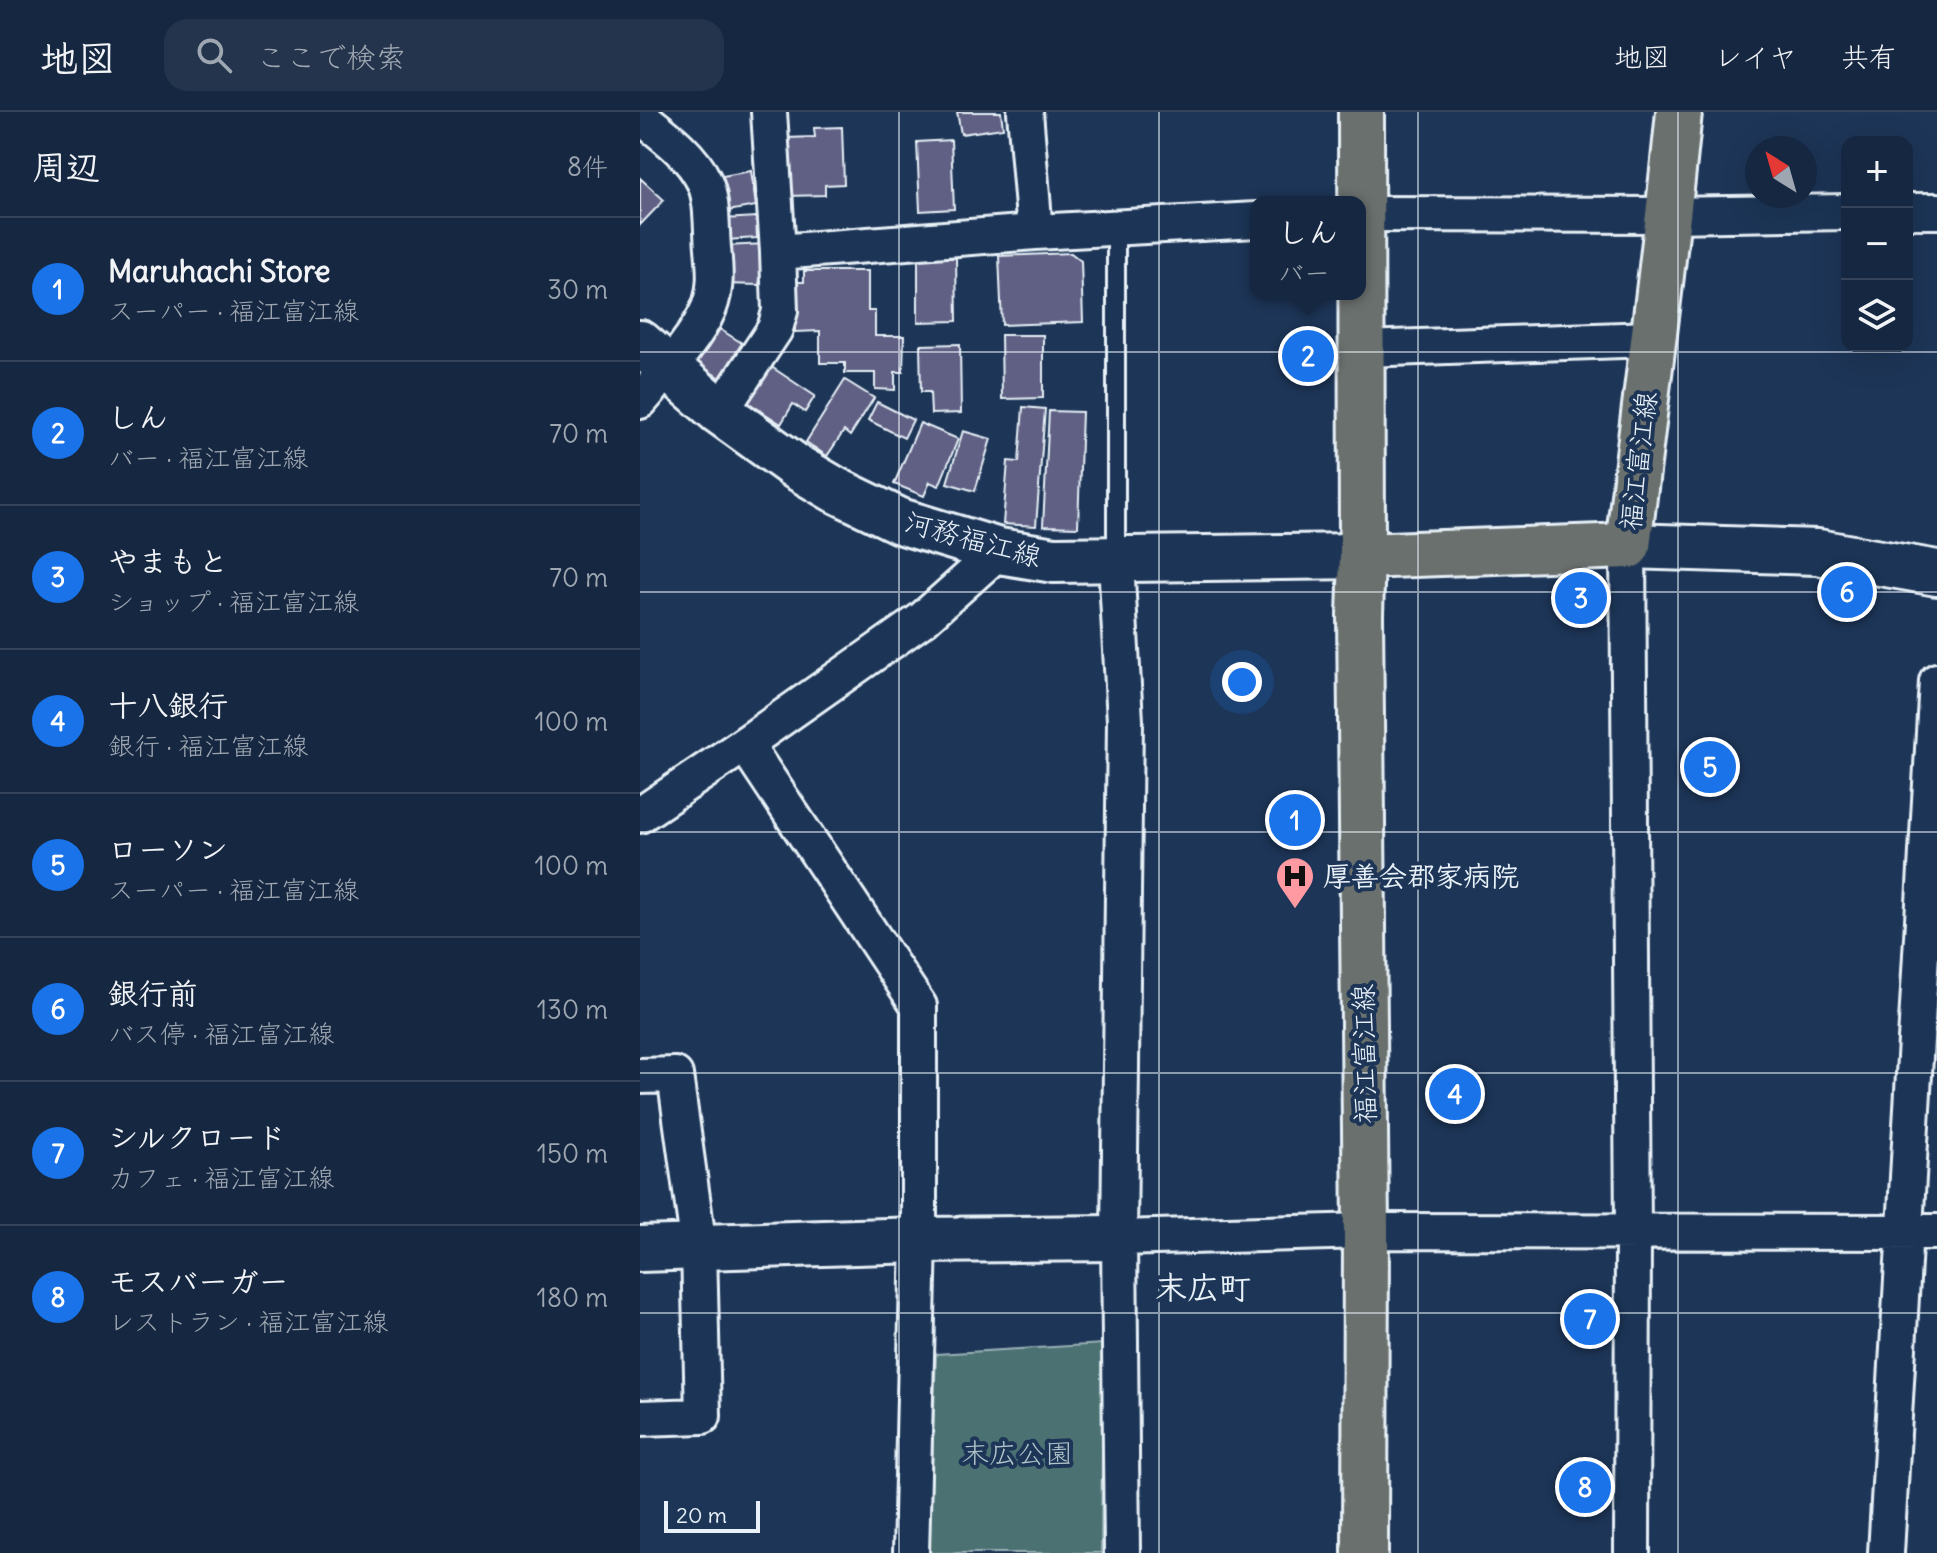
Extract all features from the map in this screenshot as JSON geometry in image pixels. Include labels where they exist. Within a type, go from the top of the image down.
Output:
[{"type":"main road","name":"福江富江線","points":[[1360,196],[1361,112]]},
{"type":"main road","name":"福江富江線","points":[[1362,556],[1628,546],[1679,112]]},
{"type":"main road","name":"福江富江線","points":[[1361,300],[1365,1553]]},
{"type":"street","points":[[720,412],[775,329],[780,311],[769,112]]},
{"type":"street","points":[[1025,112],[1035,232]]},
{"type":"street","points":[[640,116],[691,161],[704,181],[716,287],[703,319],[654,356],[640,401]]},
{"type":"street","points":[[1913,211],[1937,211]]},
{"type":"street","points":[[1366,214],[1841,212]]},
{"type":"street","points":[[778,252],[1035,232],[1250,220]]},
{"type":"street","points":[[1362,349],[1652,339]]},
{"type":"street","name":"河務福江線","points":[[654,356],[720,412],[795,466],[847,496],[900,521],[999,551],[1054,560],[1116,561],[1362,556]]},
{"type":"street","points":[[1632,1553],[1628,546],[1818,552],[1937,573]]},
{"type":"street","points":[[640,815],[923,619],[999,551]]},
{"type":"street","points":[[1116,561],[1125,721],[1119,1238],[1122,1553]]},
{"type":"street","points":[[1886,1553],[1920,1232],[1937,681]]},
{"type":"street","points":[[745,744],[919,1006],[919,1240],[911,1553]]},
{"type":"street","points":[[640,1076],[675,1075],[699,1248],[703,1416],[640,1418]]},
{"type":"street","points":[[640,1249],[1366,1231],[1920,1232]]},
{"type":"lane","points":[[1116,227],[1116,561]]},
{"type":"green space","name":"末広公園","points":[[1103,1344],[1101,1553],[929,1553],[936,1354]]},
{"type":"building","points":[[957,112],[1001,112],[1003,128],[961,134]]},
{"type":"building","points":[[842,127],[844,184],[825,185],[825,195],[788,196],[786,138],[815,137],[814,128]]},
{"type":"building","points":[[951,140],[954,209],[920,211],[917,142]]},
{"type":"building","points":[[751,171],[756,206],[722,212],[717,177]]},
{"type":"building","points":[[640,178],[664,200],[640,225]]},
{"type":"building","points":[[756,217],[757,238],[726,240],[724,219]]},
{"type":"building","points":[[766,244],[759,285],[725,284],[724,246]]},
{"type":"building","points":[[1071,253],[1081,261],[1083,322],[1002,325],[999,256]]},
{"type":"building","points":[[918,258],[956,258],[957,321],[918,322]]},
{"type":"building","points":[[804,271],[868,271],[868,311],[875,311],[875,336],[904,336],[903,372],[895,372],[895,390],[875,389],[875,373],[845,373],[845,363],[820,363],[820,331],[795,332],[795,282],[804,282]]},
{"type":"building","points":[[713,325],[742,343],[720,378],[690,359]]},
{"type":"building","points":[[1001,335],[1043,335],[1043,398],[1002,399]]},
{"type":"building","points":[[960,344],[961,413],[931,414],[930,392],[921,392],[920,345]]},
{"type":"building","points":[[767,364],[815,396],[805,412],[793,404],[781,424],[743,399]]},
{"type":"building","points":[[845,380],[874,398],[850,436],[844,431],[827,456],[806,442]]},
{"type":"building","points":[[877,402],[913,420],[904,438],[868,420]]},
{"type":"building","points":[[1023,407],[1045,409],[1036,526],[1003,524],[1008,461],[1019,462]]},
{"type":"building","points":[[1049,411],[1082,412],[1078,527],[1043,526]]},
{"type":"building","points":[[920,423],[958,439],[939,486],[930,482],[924,496],[894,484]]},
{"type":"building","points":[[963,431],[991,439],[975,491],[947,483]]},
{"type":"place","name":"しん","points":[[1308,356]]},
{"type":"place","name":"銀行前","points":[[1847,592]]},
{"type":"place","name":"やまもと","points":[[1581,598]]},
{"type":"place","name":"ローソン","points":[[1710,767]]},
{"type":"place","name":"Maruhachi Store","points":[[1295,820]]},
{"type":"place","name":"厚善会郡家病院","points":[[1295,910]]},
{"type":"place","name":"十八銀行","points":[[1455,1094]]},
{"type":"place","name":"シルクロード","points":[[1590,1319]]},
{"type":"place","name":"モスバーガー","points":[[1585,1487]]},
{"type":"district","name":"末広町","points":[[1203,1288]]}]
